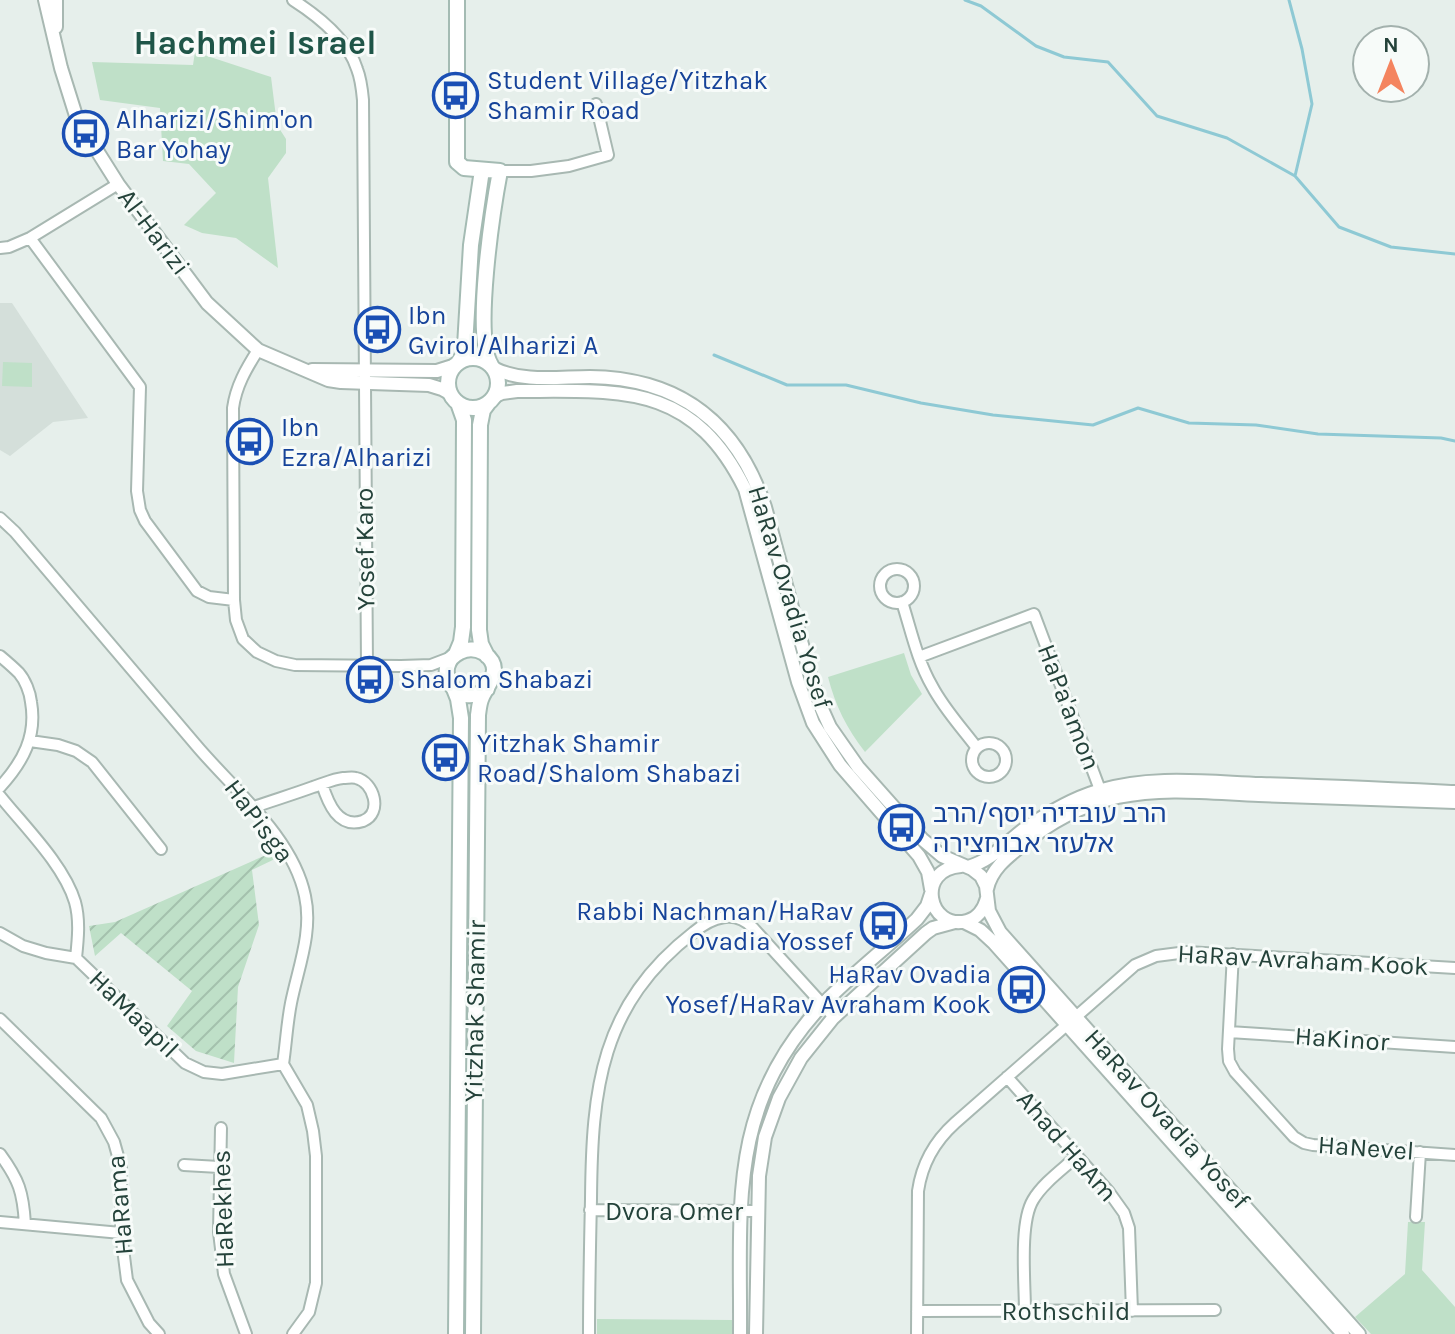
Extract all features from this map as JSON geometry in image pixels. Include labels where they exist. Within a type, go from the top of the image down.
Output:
[{"type":"main road","points":[[457,0],[457,162],[464,168],[500,171],[489,249],[483,336],[486,354],[498,383],[482,413],[480,425],[479,630],[481,644],[494,673],[487,689],[470,696],[463,695],[452,686],[447,669],[463,635],[464,611],[464,420],[449,379],[465,346],[471,245],[482,170]]},
{"type":"main road","points":[[457,364],[473,358],[492,367]]},
{"type":"main road","points":[[455,398],[473,408],[491,400]]},
{"type":"main road","points":[[455,655],[466,649],[474,649],[487,656]]},
{"type":"main road","name":"Yitzhak Shamir","points":[[452,686],[461,718],[456,1334]]},
{"type":"main road","name":"Yitzhak Shamir","points":[[473,1334],[478,712],[487,689]]},
{"type":"street","name":"Al-Harizi","points":[[45,0],[77,119],[118,184],[207,303],[258,350],[328,380],[437,371],[457,364]]},
{"type":"street","name":"Al-Harizi","points":[[56,0],[58,54]]},
{"type":"street","name":"Yosef Karo","points":[[293,0],[337,36],[357,65],[361,81],[367,666]]},
{"type":"street","points":[[500,171],[569,166],[608,155],[596,104]]},
{"type":"street","points":[[0,248],[30,238],[118,184]]},
{"type":"street","points":[[30,238],[140,387],[137,499],[145,521],[197,591],[209,597],[234,600]]},
{"type":"street","points":[[258,350],[235,392],[233,408],[234,600],[236,620],[243,639],[257,652],[295,665],[431,665],[455,655]]},
{"type":"street","name":"HaRav Ovadia Yosef","points":[[492,367],[505,374],[523,377],[616,378],[639,382],[682,399],[719,426],[734,443],[757,484],[811,678],[830,727],[858,767],[922,839],[942,856],[966,867]]},
{"type":"street","name":"Al-Harizi","points":[[364,378],[429,385],[455,398]]},
{"type":"street","name":"HaRav Ovadia Yosef","points":[[491,400],[502,393],[517,391],[614,391],[657,401],[676,410],[709,435],[730,460],[745,489],[798,682],[813,723],[840,765],[919,856],[928,872],[931,892]]},
{"type":"street","name":"HaPisga","points":[[0,518],[200,750],[254,807],[285,849],[305,893],[308,915],[306,939],[290,1005],[283,1064]]},
{"type":"street","points":[[902,602],[928,679],[938,698],[977,748]]},
{"type":"street","name":"HaPa'amon","points":[[919,657],[1034,614],[1102,795]]},
{"type":"street","points":[[0,656],[20,674],[30,695],[33,713],[30,741],[14,772],[0,787]]},
{"type":"street","points":[[401,666],[438,673],[452,686]]},
{"type":"street","points":[[30,741],[76,751],[92,762],[161,849]]},
{"type":"street","points":[[254,807],[322,784],[340,778],[358,778],[368,785],[373,795],[375,806],[372,815],[349,822],[337,816],[322,784]]},
{"type":"street","points":[[740,1334],[741,1211],[745,1154],[764,1091],[787,1049],[823,1005],[917,919],[927,906],[936,878],[944,870],[977,865],[1059,807],[1131,783],[1174,781],[1455,792]]},
{"type":"street","points":[[756,1334],[757,1211],[761,1157],[775,1107],[789,1078],[834,1017],[926,933],[933,928],[978,915],[985,906],[990,879],[999,866],[1027,841],[1102,795],[1166,791],[1455,802]]},
{"type":"street","name":"HaMaapil","points":[[0,796],[60,870],[69,888],[79,930],[76,958],[185,1063],[204,1072],[222,1074],[283,1064]]},
{"type":"street","points":[[966,867],[981,876],[987,894]]},
{"type":"street","points":[[931,892],[938,912],[947,919],[959,922]]},
{"type":"street","name":"HaRav Ovadia Yosef","points":[[987,894],[990,915],[1000,932],[1071,1021],[1343,1334]]},
{"type":"street","points":[[589,1334],[593,1117],[610,1042],[632,998],[653,969],[705,923],[728,916],[745,920],[834,1017]]},
{"type":"street","name":"HaRav Ovadia Yosef","points":[[959,922],[974,926],[986,936],[1071,1021],[1359,1334]]},
{"type":"street","points":[[0,933],[23,946],[76,958]]},
{"type":"street","name":"HaRav Avraham Kook","points":[[917,1334],[918,1191],[924,1164],[932,1148],[948,1129],[1129,969],[1149,958],[1179,952],[1455,968]]},
{"type":"street","name":"HaNevel","points":[[1233,954],[1228,1055],[1234,1070],[1291,1134],[1299,1141],[1313,1145],[1455,1155]]},
{"type":"street","name":"HaRama","points":[[0,1019],[101,1118],[114,1142],[121,1167],[121,1233],[127,1280],[149,1323],[159,1334]]},
{"type":"street","name":"HaKinor","points":[[1229,1032],[1455,1047]]},
{"type":"street","points":[[283,1064],[307,1105],[316,1156],[316,1283],[309,1312],[293,1334]]},
{"type":"street","name":"Ahad HaAm","points":[[1007,1077],[1124,1213],[1130,1240],[1132,1311]]},
{"type":"street","name":"HaRekhes","points":[[221,1128],[219,1232],[224,1274],[246,1334]]},
{"type":"street","points":[[1416,1217],[1420,1152]]},
{"type":"street","points":[[0,1154],[16,1177],[24,1199],[25,1224]]},
{"type":"street","points":[[1025,1311],[1025,1228],[1029,1208],[1039,1192],[1077,1156]]},
{"type":"street","points":[[184,1165],[219,1167]]},
{"type":"street","name":"Dvora Omer","points":[[590,1210],[757,1211]]},
{"type":"street","points":[[0,1222],[121,1233]]},
{"type":"street","name":"Rothschild","points":[[917,1311],[1215,1310]]},
{"type":"shaded area","points":[[0,303],[12,303],[88,418],[53,422],[10,456],[0,450]]},
{"type":"green space","points":[[195,52],[271,77],[277,125],[286,139],[286,153],[268,178],[278,268],[236,238],[202,233],[184,225],[216,193],[189,164],[163,161],[160,108],[100,100],[92,62],[193,65]]},
{"type":"green space","points":[[3,362],[32,363],[32,387],[2,386]]},
{"type":"green space","points":[[904,653],[911,675],[922,694],[865,752],[842,716],[828,677]]},
{"type":"green space","points":[[275,851],[277,858],[252,870],[259,925],[238,987],[234,1063],[196,1051],[167,1026],[192,991],[121,933],[95,956],[89,926],[115,922]]},
{"type":"green space","points":[[1408,1222],[1425,1222],[1422,1270],[1455,1307],[1455,1334],[1371,1334],[1355,1317],[1405,1274]]},
{"type":"green space","points":[[597,1319],[732,1320],[732,1334],[597,1334]]},
{"type":"waterway","points":[[965,0],[981,6],[1036,46],[1064,57],[1108,62],[1157,116],[1227,138],[1295,176],[1339,227],[1391,247],[1455,254]]},
{"type":"waterway","points":[[1289,0],[1312,104],[1295,176]]},
{"type":"waterway","points":[[714,355],[787,385],[846,385],[921,403],[993,415],[1093,425],[1138,408],[1189,423],[1256,425],[1318,434],[1455,441]]},
{"type":"place","name":"Student Village/Yitzhak Shamir Road","points":[[456,95]]},
{"type":"place","name":"Alharizi/Shim'on Bar Yohay","points":[[85,134]]},
{"type":"place","name":"Ibn Gvirol/Alharizi A","points":[[377,330]]},
{"type":"place","name":"Ibn Ezra/Alharizi","points":[[250,442]]},
{"type":"place","name":"Shalom Shabazi","points":[[369,679]]},
{"type":"place","name":"Yitzhak Shamir Road/Shalom Shabazi","points":[[446,758]]},
{"type":"place","name":"הרב עובדיה יוסף/הרב אלעזר אבוחצירה","points":[[902,828]]},
{"type":"place","name":"Rabbi Nachman/HaRav Ovadia Yossef","points":[[884,926]]},
{"type":"place","name":"HaRav Ovadia Yosef/HaRav Avraham Kook","points":[[1022,989]]},
{"type":"district","name":"Hachmei Israel","points":[[255,43]]}]
